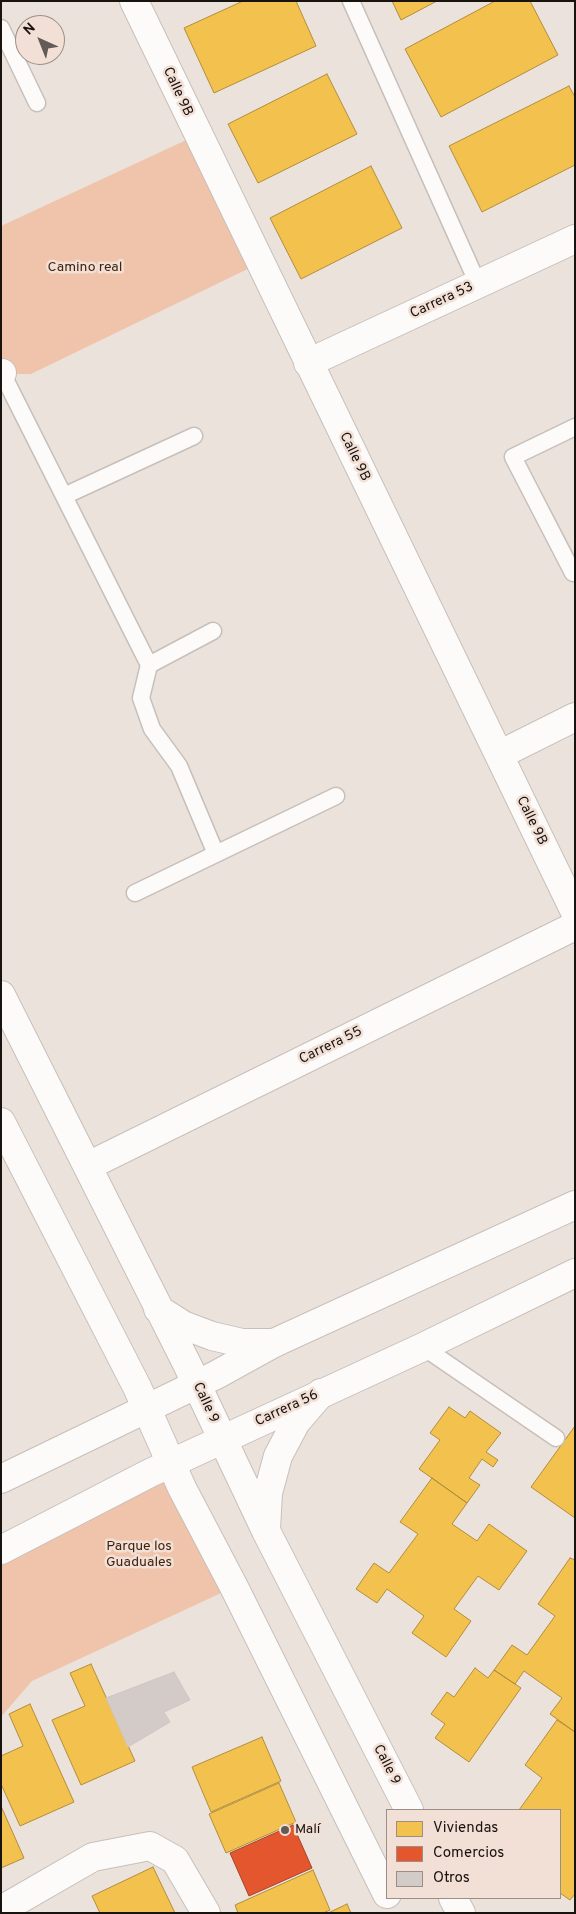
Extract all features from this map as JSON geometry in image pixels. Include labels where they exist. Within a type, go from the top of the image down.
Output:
[{"type":"street","name":"Calle 9B","points":[[134,1],[575,912]]},
{"type":"street","name":"Carrera 53","points":[[308,363],[575,239]]},
{"type":"street","points":[[499,755],[575,717]]},
{"type":"street","name":"Carrera 55","points":[[88,1166],[575,926]]},
{"type":"street","name":"Calle 9","points":[[1,995],[197,1384],[266,1531],[408,1809]]},
{"type":"street","points":[[1,1122],[146,1408],[171,1463],[386,1892]]},
{"type":"street","points":[[1,1479],[197,1384],[274,1343],[575,1205]]},
{"type":"street","name":"Carrera 56","points":[[1,1550],[97,1498],[423,1347],[575,1273]]},
{"type":"street","points":[[158,1308],[183,1325],[212,1336],[242,1343],[274,1343]]},
{"type":"street","points":[[266,1531],[268,1493],[278,1456],[296,1422],[321,1393]]},
{"type":"street","points":[[1,1910],[93,1857],[150,1846],[175,1860],[206,1913]]},
{"type":"street","points":[[390,1899],[397,1913]]},
{"type":"street","points":[[454,1899],[461,1913]]},
{"type":"lane","points":[[351,1],[478,284]]},
{"type":"lane","points":[[1,28],[37,103]]},
{"type":"lane","points":[[2,374],[149,664],[141,698],[152,729],[179,766],[216,854]]},
{"type":"lane","points":[[575,427],[513,458],[573,573],[575,572]]},
{"type":"lane","points":[[64,496],[194,436]]},
{"type":"lane","points":[[149,664],[213,631]]},
{"type":"lane","points":[[135,893],[336,796]]},
{"type":"lane","points":[[423,1347],[556,1438]]},
{"type":"green space","name":"Camino real","points":[[197,135],[260,263],[31,374],[1,374],[1,226]]},
{"type":"green space","name":"Parque los Guaduales","points":[[171,1463],[234,1587],[32,1681],[1,1717],[1,1550]]},
{"type":"building: Viviendas","points":[[243,1],[296,1],[316,46],[214,93],[184,28]]},
{"type":"building: Viviendas","points":[[392,1],[437,1],[401,20]]},
{"type":"building: Viviendas","points":[[495,1],[530,1],[558,55],[441,117],[405,49]]},
{"type":"building: Viviendas","points":[[327,74],[357,134],[258,183],[228,124]]},
{"type":"building: Viviendas","points":[[569,86],[575,97],[575,165],[482,212],[449,146]]},
{"type":"building: Viviendas","points":[[371,166],[402,228],[301,279],[270,218]]},
{"type":"building: Viviendas","points":[[449,1407],[465,1418],[470,1411],[501,1433],[486,1452],[498,1460],[493,1467],[482,1459],[469,1478],[480,1485],[467,1503],[419,1469],[440,1440],[430,1433]]},
{"type":"building: Viviendas","points":[[575,1426],[575,1518],[531,1487]]},
{"type":"building: Viviendas","points":[[432,1478],[467,1503],[452,1524],[477,1541],[489,1524],[527,1551],[499,1590],[478,1576],[454,1609],[471,1621],[446,1657],[412,1633],[424,1616],[387,1589],[377,1603],[356,1589],[374,1563],[389,1573],[418,1534],[400,1522]]},
{"type":"building: Viviendas","points":[[570,1558],[575,1560],[575,1732],[550,1714],[562,1698],[524,1671],[515,1684],[494,1670],[512,1645],[527,1655],[555,1616],[538,1604]]},
{"type":"building: Viviendas","points":[[91,1664],[135,1761],[81,1785],[52,1720],[85,1706],[70,1673]]},
{"type":"building: Viviendas","points":[[475,1668],[488,1678],[494,1670],[521,1688],[469,1762],[435,1738],[445,1724],[431,1714],[447,1692],[454,1697]]},
{"type":"building: Viviendas","points":[[30,1704],[74,1802],[20,1826],[1,1784],[1,1756],[23,1746],[9,1714]]},
{"type":"building: Viviendas","points":[[557,1720],[575,1732],[575,1894],[570,1900],[561,1894],[561,1809],[520,1809],[542,1778],[525,1765]]},
{"type":"building: Viviendas","points":[[262,1737],[281,1781],[211,1812],[192,1767]]},
{"type":"building: Viviendas","points":[[279,1783],[296,1822],[226,1853],[209,1814]]},
{"type":"building: Viviendas","points":[[1,1806],[24,1858],[1,1868]]},
{"type":"building: Viviendas","points":[[153,1867],[175,1913],[100,1913],[92,1896]]},
{"type":"building: Viviendas","points":[[313,1870],[330,1910],[323,1913],[238,1913],[235,1905]]},
{"type":"building: Viviendas","points":[[347,1904],[351,1913],[328,1913]]},
{"type":"building: Comercios","points":[[293,1825],[312,1868],[249,1896],[230,1853]]},
{"type":"building: Otros","points":[[174,1672],[190,1700],[164,1712],[170,1722],[128,1747],[106,1698]]},
{"type":"place","name":"Malí","points":[[285,1830]]}]
